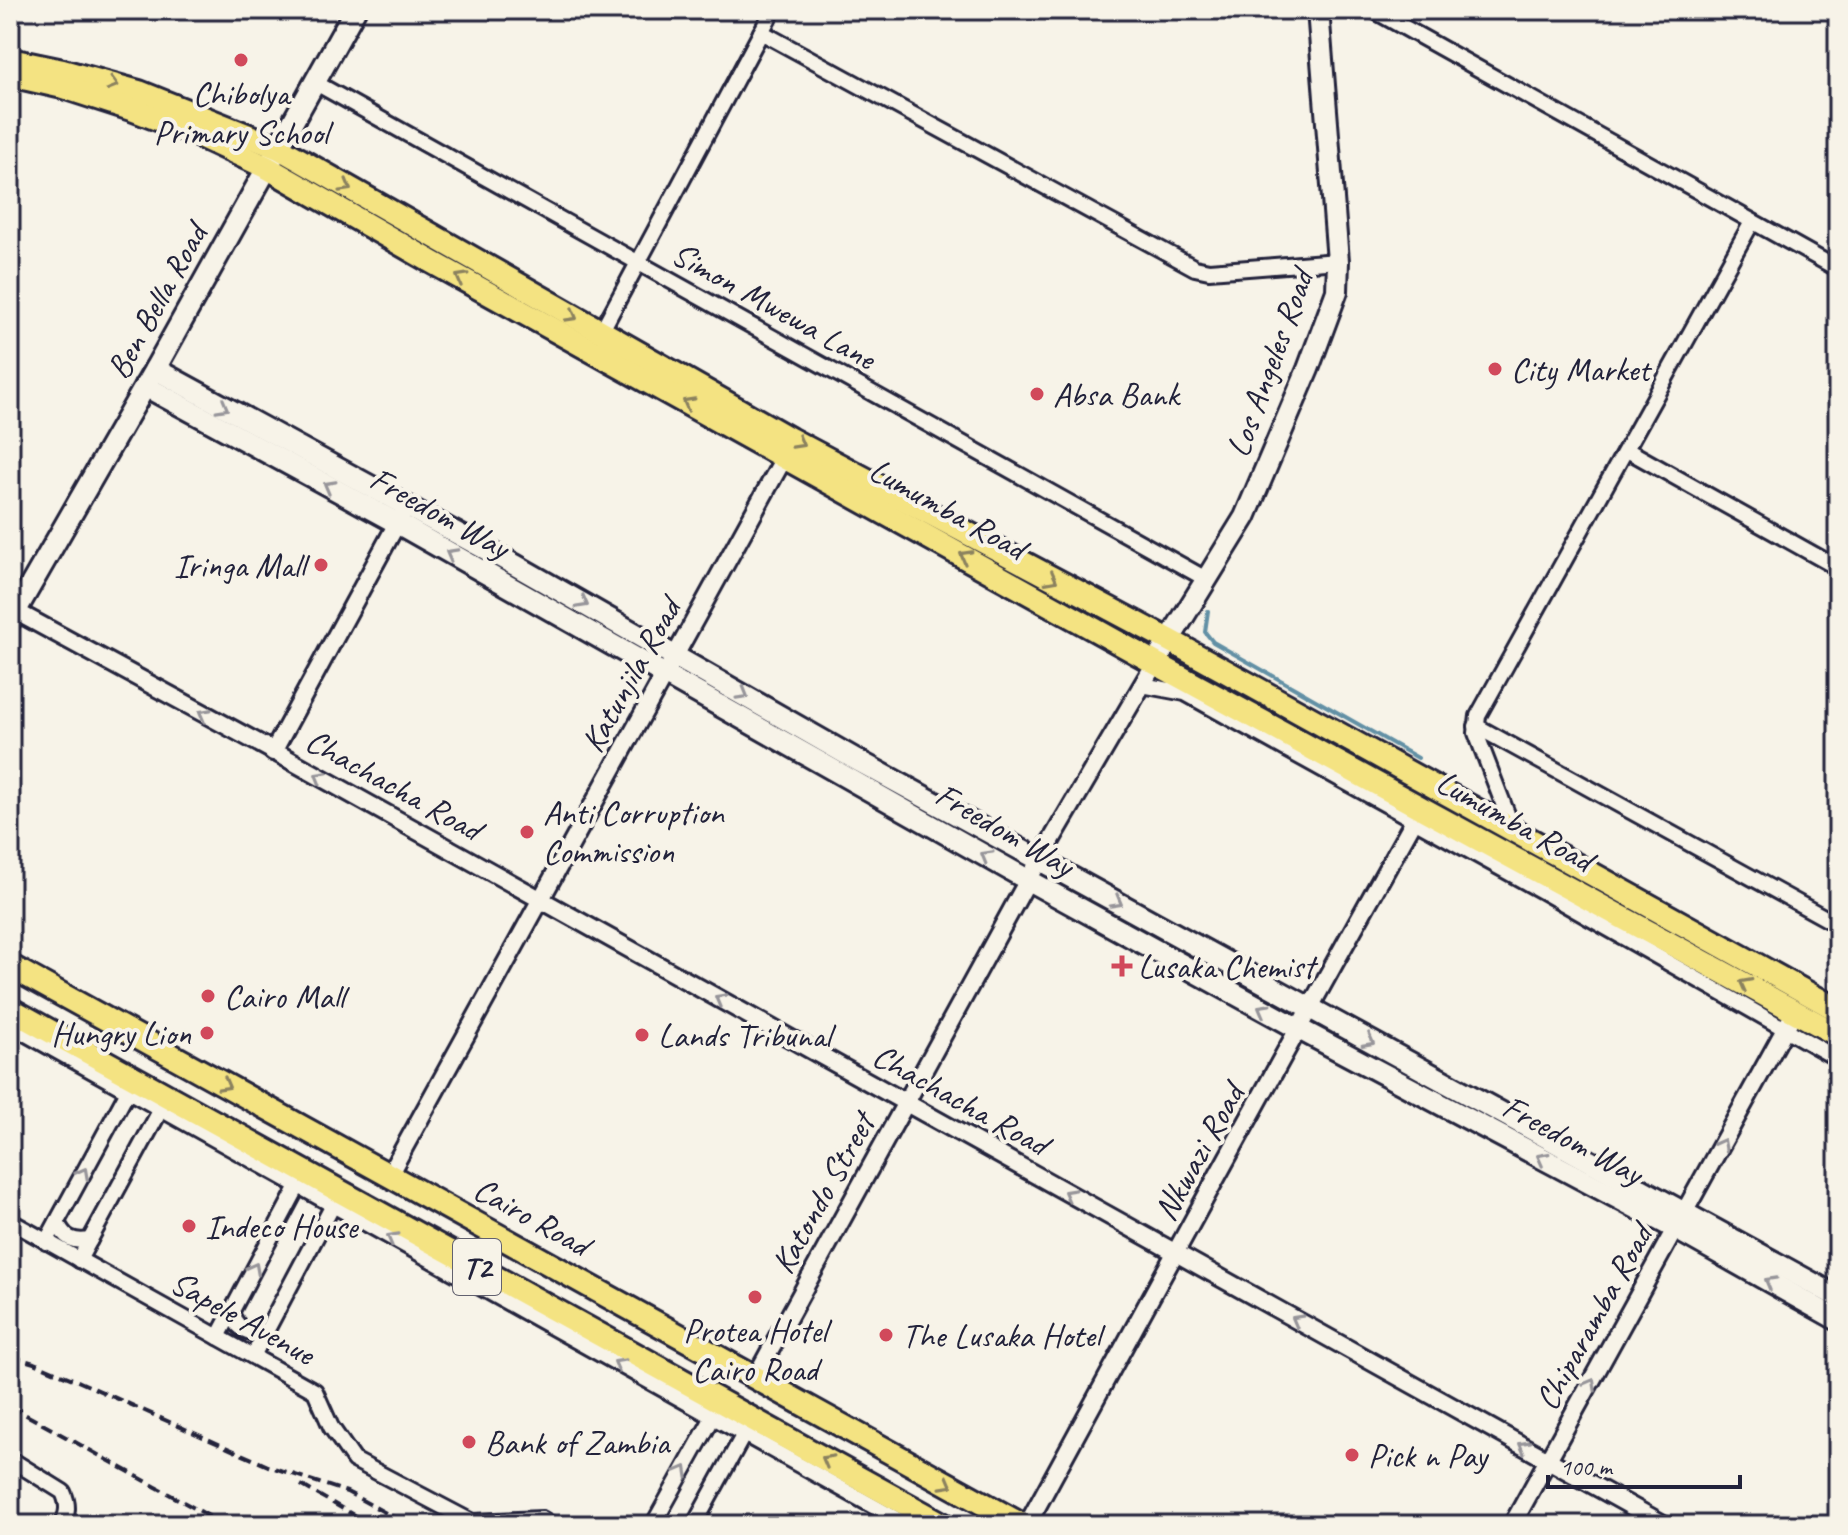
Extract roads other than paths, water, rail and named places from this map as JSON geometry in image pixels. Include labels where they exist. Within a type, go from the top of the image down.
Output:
[{"type":"main road","name":"Ben Bella Road","points":[[13,616],[355,10]]},
{"type":"main road","name":"Los Angeles Road","points":[[1155,663],[1245,517],[1337,291],[1338,261],[1318,10]]},
{"type":"main road","name":"Lumumba Road","points":[[10,60],[139,92],[273,158],[601,332],[790,439],[1169,640],[1838,1010]]},
{"type":"main road","name":"Lumumba Road","points":[[10,75],[63,87],[273,158],[432,262],[1155,663],[1418,815],[1790,1020],[1838,1035]]},
{"type":"main road","name":"Freedom Way","points":[[150,378],[402,515],[515,565],[855,759],[1308,1008],[1680,1221],[1838,1320]]},
{"type":"main road","name":"Freedom Way","points":[[402,515],[504,585],[1299,1029],[1838,1297]]},
{"type":"main road","points":[[504,585],[515,565]]},
{"type":"main road","name":"Cairo Road","points":[[10,966],[1024,1525]]},
{"type":"main road","name":"Cairo Road","points":[[10,1009],[78,1055],[483,1280],[526,1294],[556,1310],[651,1373],[774,1441],[862,1480],[886,1512],[944,1525]]},
{"type":"main road","points":[[127,1082],[144,1062],[147,1051],[145,1040]]},
{"type":"main road","points":[[159,1100],[154,1080],[157,1069],[164,1061],[175,1057]]},
{"type":"main road","points":[[526,1294],[543,1283],[546,1272],[544,1261]]},
{"type":"main road","points":[[556,1310],[556,1290],[563,1281],[574,1278]]},
{"type":"main road","points":[[862,1480],[879,1469],[883,1458],[880,1447]]},
{"type":"main road","points":[[886,1512],[893,1476],[900,1468],[911,1464]]},
{"type":"street","points":[[601,332],[773,10]]},
{"type":"street","points":[[1373,10],[1838,269]]},
{"type":"street","points":[[761,32],[1195,268],[1222,270],[1338,261]]},
{"type":"street","name":"Simon Mwewa Lane","points":[[314,82],[1206,579]]},
{"type":"street","points":[[1514,833],[1476,733],[1478,716],[1752,222]]},
{"type":"street","points":[[1627,450],[1838,568]]},
{"type":"street","name":"Katunjila Road","points":[[389,1175],[785,456]]},
{"type":"street","points":[[273,752],[402,515]]},
{"type":"street","name":"Chachacha Road","points":[[13,616],[273,752],[1665,1525]]},
{"type":"street","name":"Katondo Street","points":[[755,1378],[1028,880],[1155,663]]},
{"type":"street","points":[[1142,685],[1185,693],[1418,815]]},
{"type":"street","points":[[1476,726],[1838,925]]},
{"type":"street","name":"Nkwazi Road","points":[[1024,1525],[1177,1253],[1308,1008],[1418,815]]},
{"type":"street","points":[[1790,1020],[1838,1059]]},
{"type":"street","name":"Chiparamba Road","points":[[1512,1525],[1790,1020]]},
{"type":"street","points":[[10,1025],[78,1055]]},
{"type":"street","points":[[46,1242],[127,1082]]},
{"type":"street","points":[[79,1260],[159,1100]]},
{"type":"street","points":[[260,1156],[298,1186],[483,1280],[651,1373],[713,1417],[744,1434],[774,1441],[907,1525]]},
{"type":"street","points":[[218,1337],[298,1186]]},
{"type":"street","points":[[253,1356],[333,1205]]},
{"type":"street","name":"Sapele Avenue","points":[[10,1221],[315,1391],[331,1427],[354,1460],[472,1522],[542,1519],[552,1525]]},
{"type":"street","points":[[57,1222],[61,1232],[69,1239],[79,1242],[90,1240]]},
{"type":"street","points":[[231,1312],[235,1323],[243,1331],[254,1334],[265,1332]]},
{"type":"street","points":[[653,1525],[713,1417]]},
{"type":"street","points":[[694,1525],[744,1434]]},
{"type":"street","points":[[10,1459],[63,1492],[68,1514],[62,1525]]},
{"type":"waterway","points":[[1208,611],[1205,632],[1213,642],[1418,758]]},
{"type":"railway","points":[[10,1356],[80,1382],[268,1466],[347,1492],[408,1525]]},
{"type":"railway","points":[[10,1406],[225,1525]]},
{"type":"railway","points":[[301,1485],[371,1525]]},
{"type":"place","name":"Chibolya Primary School","points":[[241,60]]},
{"type":"place","name":"City Market","points":[[1495,369]]},
{"type":"place","name":"Absa Bank","points":[[1037,394]]},
{"type":"place","name":"Iringa Mall","points":[[321,565]]},
{"type":"place","name":"Anti Corruption Commission","points":[[527,832]]},
{"type":"place","name":"Lusaka Chemist","points":[[1122,966]]},
{"type":"place","name":"Cairo Mall","points":[[208,996]]},
{"type":"place","name":"Hungry Lion","points":[[207,1033]]},
{"type":"place","name":"Lands Tribunal","points":[[642,1035]]},
{"type":"place","name":"Indeco House","points":[[189,1226]]},
{"type":"place","name":"Protea Hotel Cairo Road","points":[[755,1297]]},
{"type":"place","name":"The Lusaka Hotel","points":[[886,1335]]},
{"type":"place","name":"Bank of Zambia","points":[[469,1442]]},
{"type":"place","name":"Pick n Pay","points":[[1352,1455]]}]
